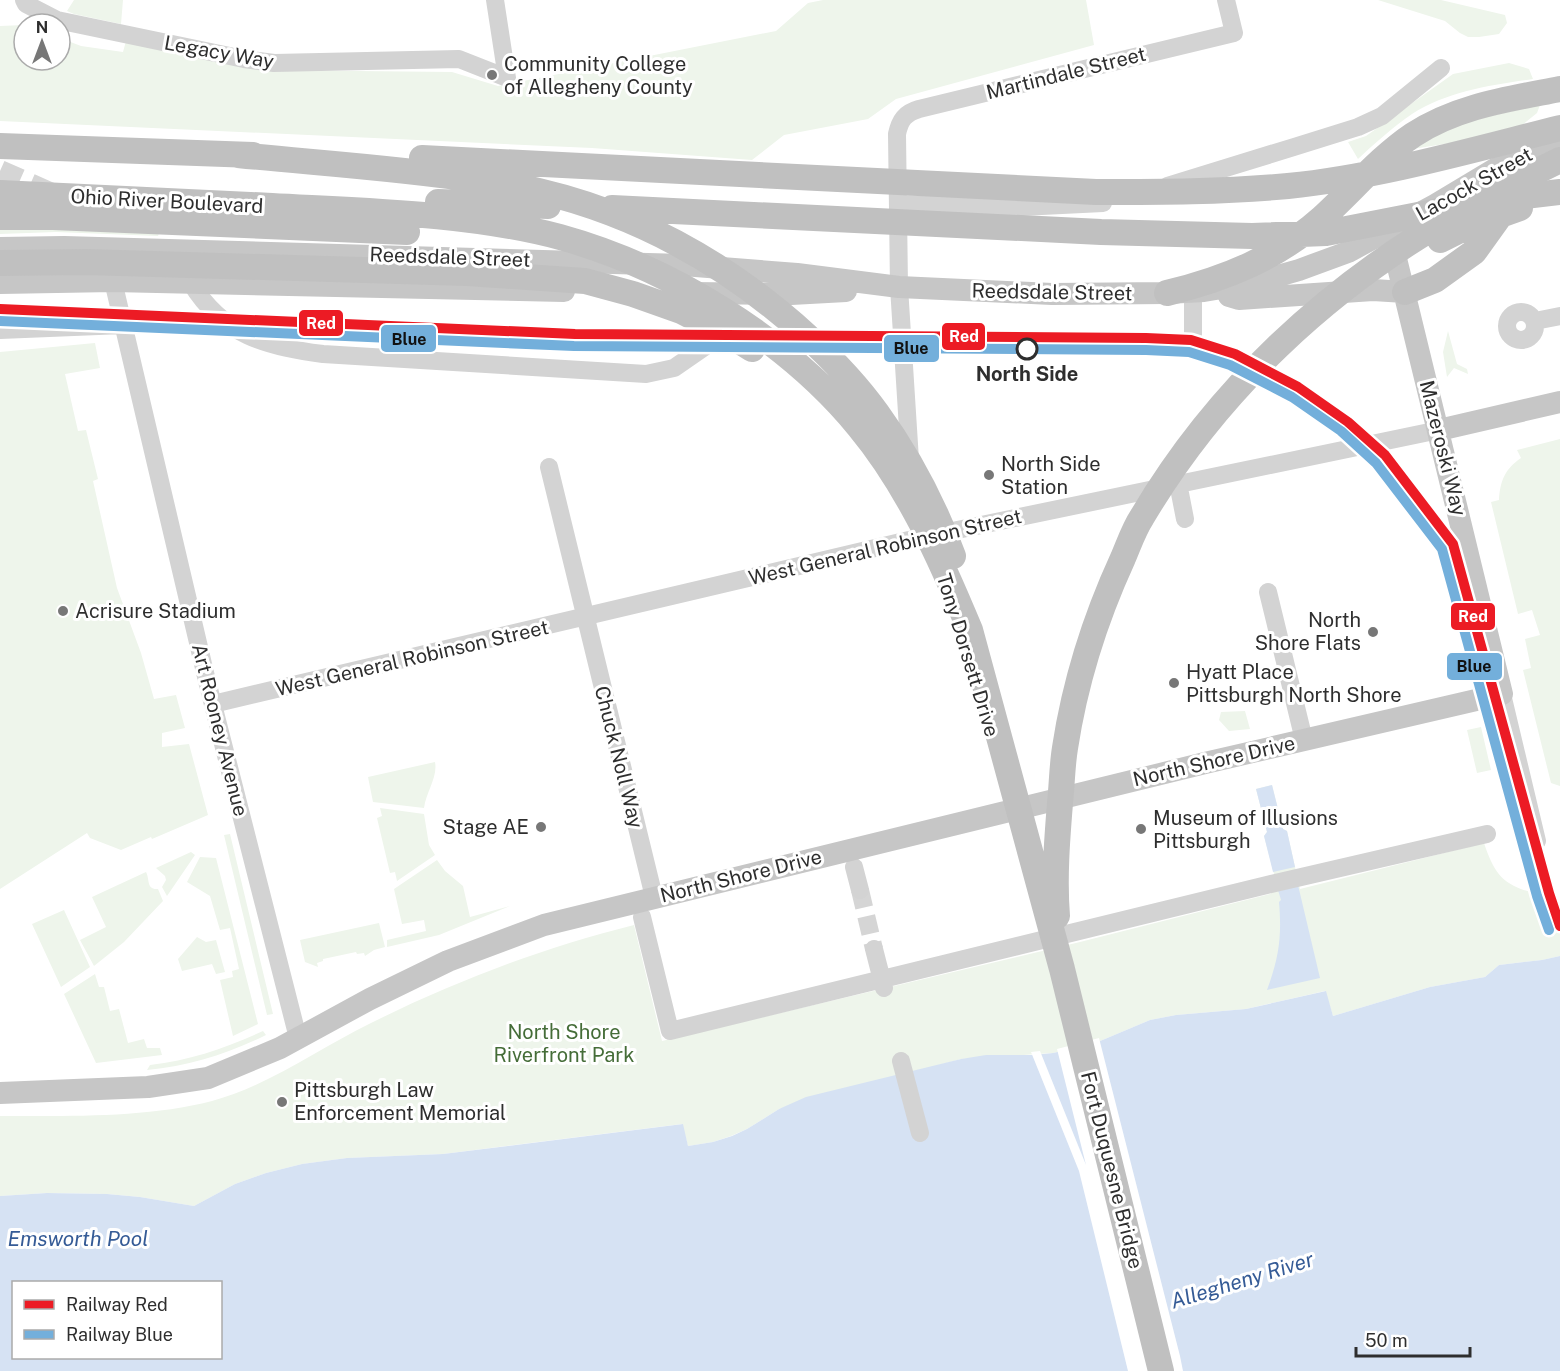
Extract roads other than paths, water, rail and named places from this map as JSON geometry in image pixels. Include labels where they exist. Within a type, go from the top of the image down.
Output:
[{"type":"highway","points":[[1167,293],[1205,284],[1247,268],[1277,252],[1321,219],[1389,153],[1413,135],[1442,119],[1468,109],[1560,89]]},
{"type":"highway","points":[[0,146],[238,155],[396,157],[1096,192],[1188,192],[1289,186],[1367,174],[1560,128]]},
{"type":"highway","points":[[238,155],[433,174],[539,191],[603,209],[675,240],[730,274],[763,298],[831,358],[876,411],[911,465],[938,515],[963,583],[1062,968]]},
{"type":"highway","points":[[1062,968],[1057,906],[1058,831],[1065,750],[1078,682],[1095,626],[1141,518],[1183,454],[1228,399],[1281,342],[1381,261],[1428,230],[1499,190],[1560,160]]},
{"type":"highway","points":[[1389,230],[1472,201],[1555,186]]},
{"type":"highway","points":[[1062,968],[1055,900],[1058,818],[1066,736],[1080,670],[1102,604],[1121,557],[1148,503],[1181,454],[1226,400],[1275,351],[1333,303],[1389,268],[1464,228],[1507,212],[1555,186]]},
{"type":"highway","points":[[333,209],[428,202],[645,209],[1089,232],[1252,236],[1326,233],[1555,186]]},
{"type":"highway","points":[[1405,292],[1435,280],[1474,252],[1504,209],[1555,186]]},
{"type":"highway","name":"Ohio River Boulevard","points":[[0,193],[333,209]]},
{"type":"highway","points":[[333,209],[451,218],[507,226],[559,237],[604,251],[683,285],[754,331],[818,383],[859,427],[885,462],[948,577],[970,630],[1062,968]]},
{"type":"highway","points":[[0,217],[53,217],[442,233],[504,241],[554,251],[613,270],[664,292],[737,335],[793,378],[849,431],[889,482],[916,521],[948,577]]},
{"type":"highway","points":[[0,263],[136,263],[467,273],[585,281],[633,294],[681,311],[736,339],[792,376],[835,417],[877,465],[912,519],[948,585],[1002,736]]},
{"type":"highway","name":"Fort Duquesne Bridge","points":[[1062,968],[1161,1371]]},
{"type":"main road","name":"Lacock Street","points":[[1389,230],[1444,201],[1500,166],[1535,149],[1560,142]]},
{"type":"main road","points":[[190,228],[395,256]]},
{"type":"main road","name":"Reedsdale Street","points":[[0,283],[113,281],[790,294],[898,288],[1052,294],[1167,293],[1257,282],[1348,252],[1389,230]]},
{"type":"main road","name":"Mazeroski Way","points":[[1389,230],[1502,694]]},
{"type":"main road","name":"Reedsdale Street","points":[[0,248],[64,247],[682,265],[797,274],[898,288]]},
{"type":"main road","name":"Reedsdale Street","points":[[1198,291],[1239,299],[1373,290],[1405,292]]},
{"type":"main road","name":"West General Robinson Street","points":[[1439,430],[1560,402]]},
{"type":"main road","name":"North Shore Drive","points":[[0,1093],[168,1085],[208,1077],[250,1062],[411,978],[478,949],[544,925],[1016,809],[1502,694]]},
{"type":"street","name":"Legacy Way","points":[[24,0],[27,4],[57,20],[243,59],[274,63],[459,59],[507,78],[495,0]]},
{"type":"street","name":"Martindale Street","points":[[900,121],[911,111],[1234,33],[1226,0]]},
{"type":"street","points":[[898,204],[1021,207],[1116,201],[1358,127],[1382,116],[1441,68]]},
{"type":"street","name":"Tony Dorsett Drive","points":[[900,121],[897,134],[898,288],[910,464],[1016,809]]},
{"type":"street","name":"Art Rooney Avenue","points":[[113,281],[213,704],[297,1038]]},
{"type":"street","points":[[191,283],[199,296],[234,330],[283,349],[323,354],[646,374],[674,368],[713,341]]},
{"type":"street","points":[[1193,335],[1198,291]]},
{"type":"street","points":[[1535,321],[1560,316]]},
{"type":"street","points":[[0,330],[123,326]]},
{"type":"street","name":"West General Robinson Street","points":[[213,704],[931,536],[1439,430]]},
{"type":"street","name":"Chuck Noll Way","points":[[549,467],[654,897]]},
{"type":"street","points":[[1178,483],[1185,519]]},
{"type":"street","points":[[1268,592],[1304,740]]},
{"type":"street","name":"Mazeroski Way","points":[[1502,694],[1537,841]]},
{"type":"street","points":[[642,917],[670,1031],[883,983],[1297,878],[1487,834]]},
{"type":"street","points":[[854,867],[860,890]]},
{"type":"street","points":[[874,949],[883,983]]},
{"type":"street","points":[[902,1061],[920,1133]]},
{"type":"water","points":[[1272,785],[1283,829],[1287,831],[1295,867],[1273,872],[1264,836],[1267,832],[1256,789]]},
{"type":"water","points":[[1298,885],[1320,978],[1267,990],[1279,947],[1279,902],[1281,900],[1278,890]]},
{"type":"water","points":[[1560,956],[1560,1371],[0,1371],[0,1196],[47,1193],[107,1194],[194,1206],[235,1184],[266,1173],[302,1164],[347,1158],[443,1154],[683,1124],[688,1146],[732,1136],[779,1109],[806,1097],[961,1059],[986,1055],[1053,1053],[1093,1044],[1150,1020],[1176,1015],[1246,1009],[1326,991],[1333,1016],[1430,987],[1485,977],[1499,965]]},
{"type":"tunnel","points":[[0,171],[52,194]]},
{"type":"tunnel","points":[[860,890],[874,949]]},
{"type":"rail line","name":"Red","points":[[0,309],[575,334],[1146,338],[1191,340],[1235,354],[1298,387],[1348,422],[1385,455],[1453,544],[1560,926]]},
{"type":"rail line","name":"Blue","points":[[0,321],[574,346],[1146,350],[1189,352],[1230,365],[1292,397],[1341,431],[1376,463],[1442,549],[1537,896],[1549,930]]},
{"type":"place","name":"Community College of Allegheny County","points":[[492,75]]},
{"type":"place","name":"North Side","points":[[1027,349]]},
{"type":"place","name":"North Side Station","points":[[989,475]]},
{"type":"place","name":"Acrisure Stadium","points":[[63,611]]},
{"type":"place","name":"North Shore Flats","points":[[1373,632]]},
{"type":"place","name":"Hyatt Place Pittsburgh North Shore","points":[[1174,683]]},
{"type":"place","name":"Stage AE","points":[[541,827]]},
{"type":"place","name":"Museum of Illusions Pittsburgh","points":[[1141,829]]},
{"type":"place","name":"Pittsburgh Law Enforcement Memorial","points":[[282,1102]]},
{"type":"park label","name":"North Shore Riverfront Park","points":[[564,1044]]},
{"type":"water label","name":"Emsworth Pool","points":[[78,1238]]},
{"type":"water label","name":"Allegheny River","points":[[1242,1280]]}]
